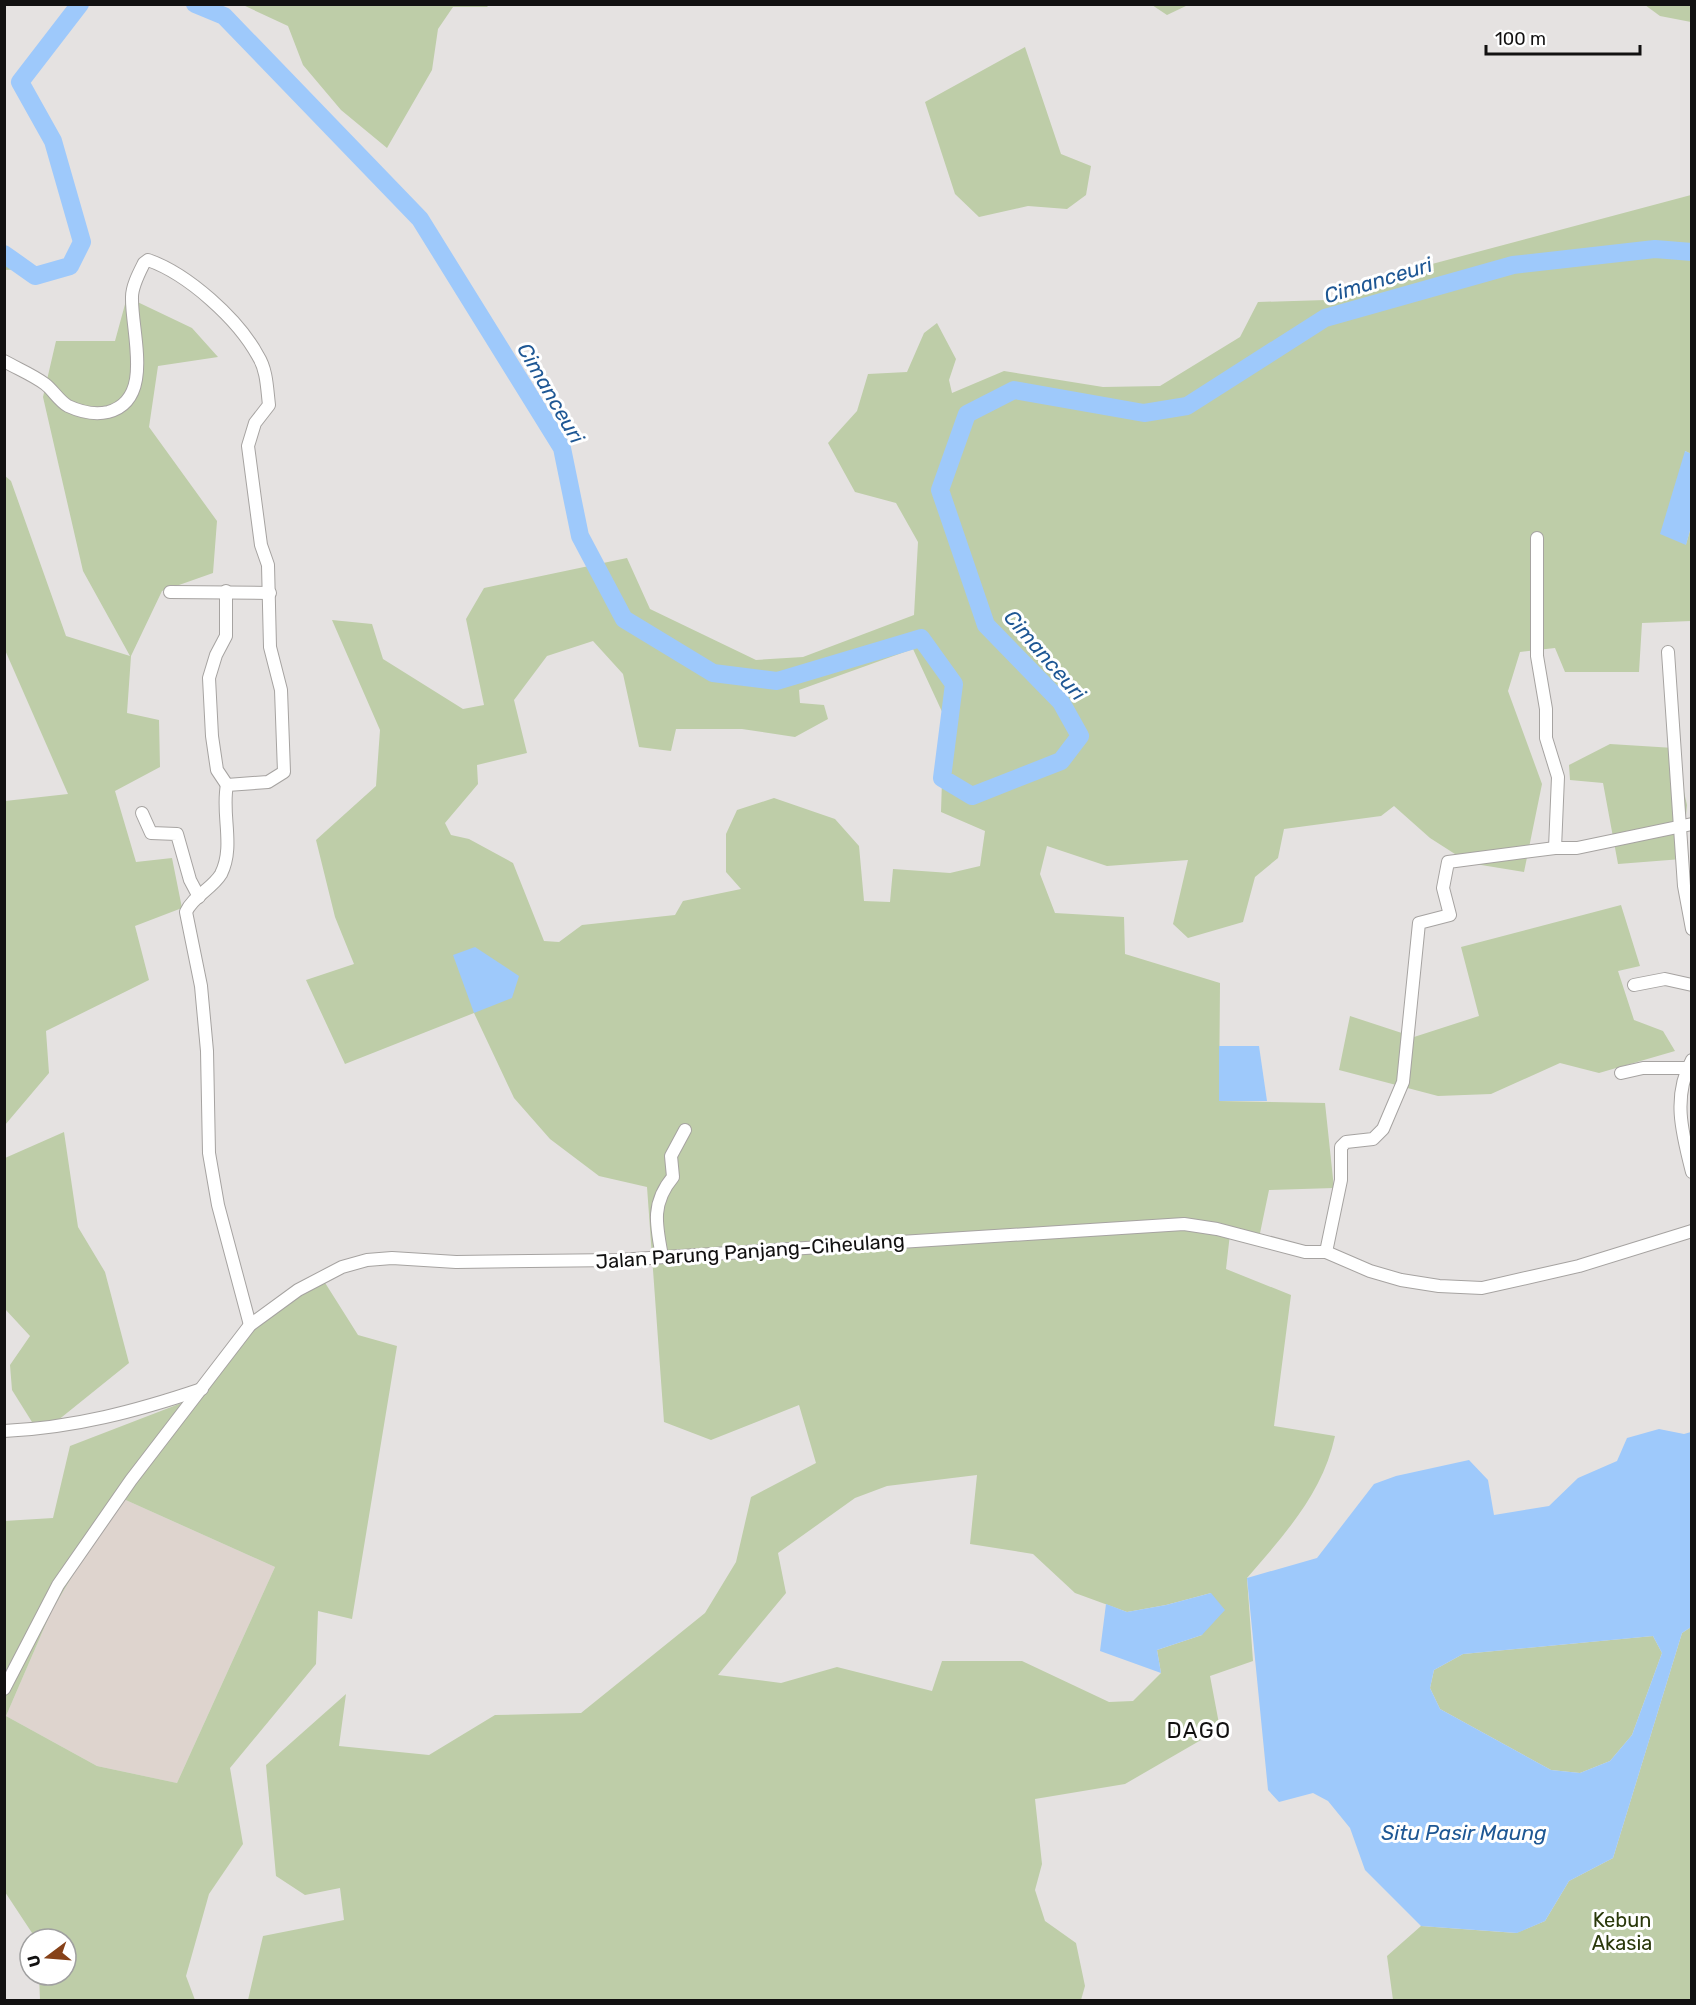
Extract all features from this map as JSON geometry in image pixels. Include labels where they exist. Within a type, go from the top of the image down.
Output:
[{"type":"street","points":[[4,362],[45,384],[66,405],[101,414],[116,410],[129,402],[136,378],[136,333],[131,296],[144,262],[148,260],[158,264],[222,310],[259,356],[265,373],[269,405],[255,423],[248,446],[270,593],[270,647],[281,690],[284,772],[268,782],[227,785]]},
{"type":"street","points":[[1537,538],[1538,656],[1546,709],[1546,738],[1558,777],[1555,848]]},
{"type":"street","points":[[226,591],[226,636],[216,655],[209,678],[217,770],[227,785],[224,802],[228,835],[221,873],[186,912],[201,986],[207,1051],[209,1153],[218,1205],[250,1325]]},
{"type":"street","points":[[170,592],[270,593]]},
{"type":"street","points":[[1668,652],[1686,826],[1684,886],[1692,929]]},
{"type":"street","points":[[142,813],[151,833],[177,834],[190,880],[199,897]]},
{"type":"street","points":[[1326,1252],[1341,1180],[1341,1147],[1346,1142],[1373,1139],[1383,1130],[1403,1082],[1419,923],[1450,915],[1443,888],[1448,862],[1555,848],[1577,848],[1686,826]]},
{"type":"street","points":[[1634,984],[1665,979],[1692,985]]},
{"type":"street","points":[[1621,1073],[1651,1067],[1689,1064],[1679,1095],[1682,1126],[1692,1172]]},
{"type":"street","points":[[663,1256],[657,1203],[663,1189],[673,1177],[671,1156],[686,1130]]},
{"type":"street","name":"Jalan Parung Panjang–Ciheulang","points":[[4,1689],[58,1585],[131,1480],[250,1325],[298,1290],[342,1267],[367,1260],[392,1258],[456,1262],[618,1260],[1184,1224],[1217,1229],[1305,1252],[1326,1252],[1370,1271],[1401,1280],[1440,1286],[1482,1288],[1579,1266],[1692,1231]]},
{"type":"street","points":[[4,1431],[45,1429],[85,1422],[203,1389]]},
{"type":"shaded area","points":[[119,1497],[275,1567],[177,1783],[97,1766],[6,1716],[51,1612]]},
{"type":"green space","points":[[243,5],[489,5],[487,7],[453,7],[438,29],[432,70],[387,148],[341,110],[303,65],[288,26]]},
{"type":"green space","points":[[1152,5],[1188,5],[1167,15]]},
{"type":"green space","points":[[1645,5],[1691,5],[1691,22],[1660,16]]},
{"type":"green space","points":[[1025,47],[1061,154],[1091,166],[1086,195],[1067,209],[1028,206],[979,217],[955,194],[925,102]]},
{"type":"green space","points":[[1691,195],[1691,454],[1685,451],[1686,544],[1691,527],[1691,621],[1642,623],[1639,672],[1565,672],[1555,648],[1520,652],[1508,691],[1542,784],[1524,872],[1469,863],[1430,838],[1394,806],[1381,816],[1284,829],[1278,858],[1255,877],[1243,922],[1188,938],[1173,924],[1188,860],[1107,866],[1047,846],[1040,874],[1055,913],[1124,917],[1125,954],[1220,983],[1219,1101],[1325,1103],[1334,1188],[1269,1190],[1259,1238],[1230,1234],[1226,1269],[1291,1295],[1274,1426],[1335,1436],[1329,1457],[1312,1495],[1288,1529],[1247,1578],[1253,1661],[1210,1676],[1220,1729],[1125,1784],[1035,1799],[1042,1864],[1035,1890],[1045,1921],[1076,1943],[1085,1986],[1081,2000],[248,2000],[263,1936],[344,1920],[340,1888],[305,1895],[276,1876],[266,1765],[346,1694],[339,1746],[429,1755],[495,1715],[581,1713],[705,1613],[736,1562],[751,1497],[816,1463],[799,1405],[711,1440],[664,1422],[647,1187],[599,1176],[550,1139],[514,1098],[474,1013],[345,1064],[306,980],[354,964],[335,917],[316,840],[376,786],[380,730],[332,620],[372,624],[383,659],[463,709],[484,705],[466,619],[484,588],[627,558],[650,609],[756,660],[803,657],[914,615],[918,542],[896,503],[855,492],[828,443],[857,411],[868,374],[907,372],[924,333],[937,323],[956,359],[949,380],[952,393],[1004,371],[1103,387],[1160,386],[1240,337],[1258,302],[1326,300],[1402,272]],"holes":[[[593,641],[623,674],[639,747],[671,751],[676,729],[742,729],[795,737],[828,719],[824,705],[800,703],[799,690],[913,649],[944,716],[941,812],[985,831],[980,866],[950,873],[893,869],[890,902],[864,901],[859,846],[835,819],[774,798],[737,810],[726,834],[726,872],[741,889],[683,901],[675,915],[582,925],[559,942],[544,941],[513,863],[469,839],[451,835],[445,823],[478,784],[477,765],[527,753],[514,700],[547,656]],[[977,1475],[970,1544],[1033,1554],[1075,1593],[1127,1612],[1211,1593],[1202,1635],[1157,1650],[1161,1673],[1133,1701],[1109,1702],[1022,1661],[942,1661],[932,1691],[837,1667],[781,1683],[718,1675],[786,1593],[778,1553],[855,1498],[887,1486]]]},
{"type":"green space","points":[[5,245],[23,269],[5,270]]},
{"type":"green space","points":[[127,297],[192,328],[218,357],[158,366],[149,427],[217,521],[213,573],[162,591],[131,656],[127,713],[159,720],[160,767],[115,791],[136,862],[172,858],[182,908],[135,926],[149,980],[46,1031],[49,1073],[5,1125],[5,801],[68,794],[5,650],[4,475],[11,481],[66,636],[130,656],[83,571],[43,397],[56,341],[115,341]]},
{"type":"green space","points":[[1610,744],[1674,748],[1687,805],[1682,859],[1618,864],[1603,783],[1570,780],[1569,765]]},
{"type":"green space","points":[[1621,905],[1640,966],[1618,971],[1634,1020],[1663,1031],[1675,1051],[1599,1073],[1560,1063],[1491,1094],[1438,1096],[1339,1070],[1350,1016],[1414,1037],[1479,1016],[1461,947]]},
{"type":"green space","points":[[64,1132],[78,1227],[105,1272],[129,1363],[57,1421],[32,1422],[12,1390],[10,1365],[30,1336],[5,1309],[5,1158]]},
{"type":"green space","points":[[322,1278],[358,1335],[397,1346],[352,1619],[318,1611],[316,1664],[230,1768],[243,1844],[209,1894],[186,1976],[195,2000],[40,2000],[39,1987],[78,1987],[78,1927],[28,1927],[5,1892],[4,1521],[53,1518],[70,1446],[192,1399],[246,1328]],"holes":[[[119,1497],[275,1567],[177,1783],[97,1766],[6,1716],[51,1612]]]},
{"type":"green space","name":"Kebun Akasia","points":[[1691,1627],[1691,2000],[1393,2000],[1387,1956],[1421,1926],[1516,1933],[1545,1921],[1569,1881],[1613,1858],[1682,1633]]},
{"type":"green space","points":[[1653,1636],[1662,1653],[1632,1735],[1610,1761],[1580,1773],[1551,1770],[1440,1709],[1430,1688],[1434,1670],[1463,1654]]},
{"type":"water","points":[[1685,451],[1692,454],[1691,527],[1686,545],[1660,534]]},
{"type":"water","points":[[475,947],[519,976],[512,998],[474,1013],[453,955]]},
{"type":"water","points":[[1219,1046],[1259,1046],[1267,1101],[1219,1101]]},
{"type":"water","name":"Situ Pasir Maung","points":[[1659,1429],[1684,1434],[1691,1432],[1691,1627],[1682,1633],[1613,1858],[1569,1881],[1545,1921],[1517,1933],[1421,1926],[1365,1870],[1350,1828],[1328,1801],[1313,1793],[1279,1802],[1268,1790],[1247,1578],[1317,1558],[1374,1484],[1396,1476],[1469,1460],[1488,1480],[1494,1515],[1549,1506],[1578,1478],[1617,1461],[1627,1438]],"holes":[[[1653,1636],[1662,1653],[1632,1735],[1610,1761],[1580,1773],[1551,1770],[1440,1709],[1430,1688],[1434,1670],[1463,1654]]]},
{"type":"water","points":[[1211,1593],[1225,1610],[1202,1635],[1157,1650],[1161,1673],[1100,1651],[1106,1604],[1127,1612]]},
{"type":"waterway","name":"Cimanceuri","points":[[4,254],[35,276],[70,266],[82,242],[53,141],[20,82],[80,4]]},
{"type":"waterway","name":"Cimanceuri","points":[[195,4],[224,16],[420,219],[562,448],[580,536],[624,619],[713,673],[777,681],[921,638],[954,684],[942,778],[972,796],[1061,761],[1080,736],[1061,702],[986,625],[940,490],[967,414],[1014,390],[1144,413],[1187,406],[1325,318],[1513,265],[1655,249],[1692,252]]},
{"type":"district","name":"DAGO","points":[[1199,1730]]}]
